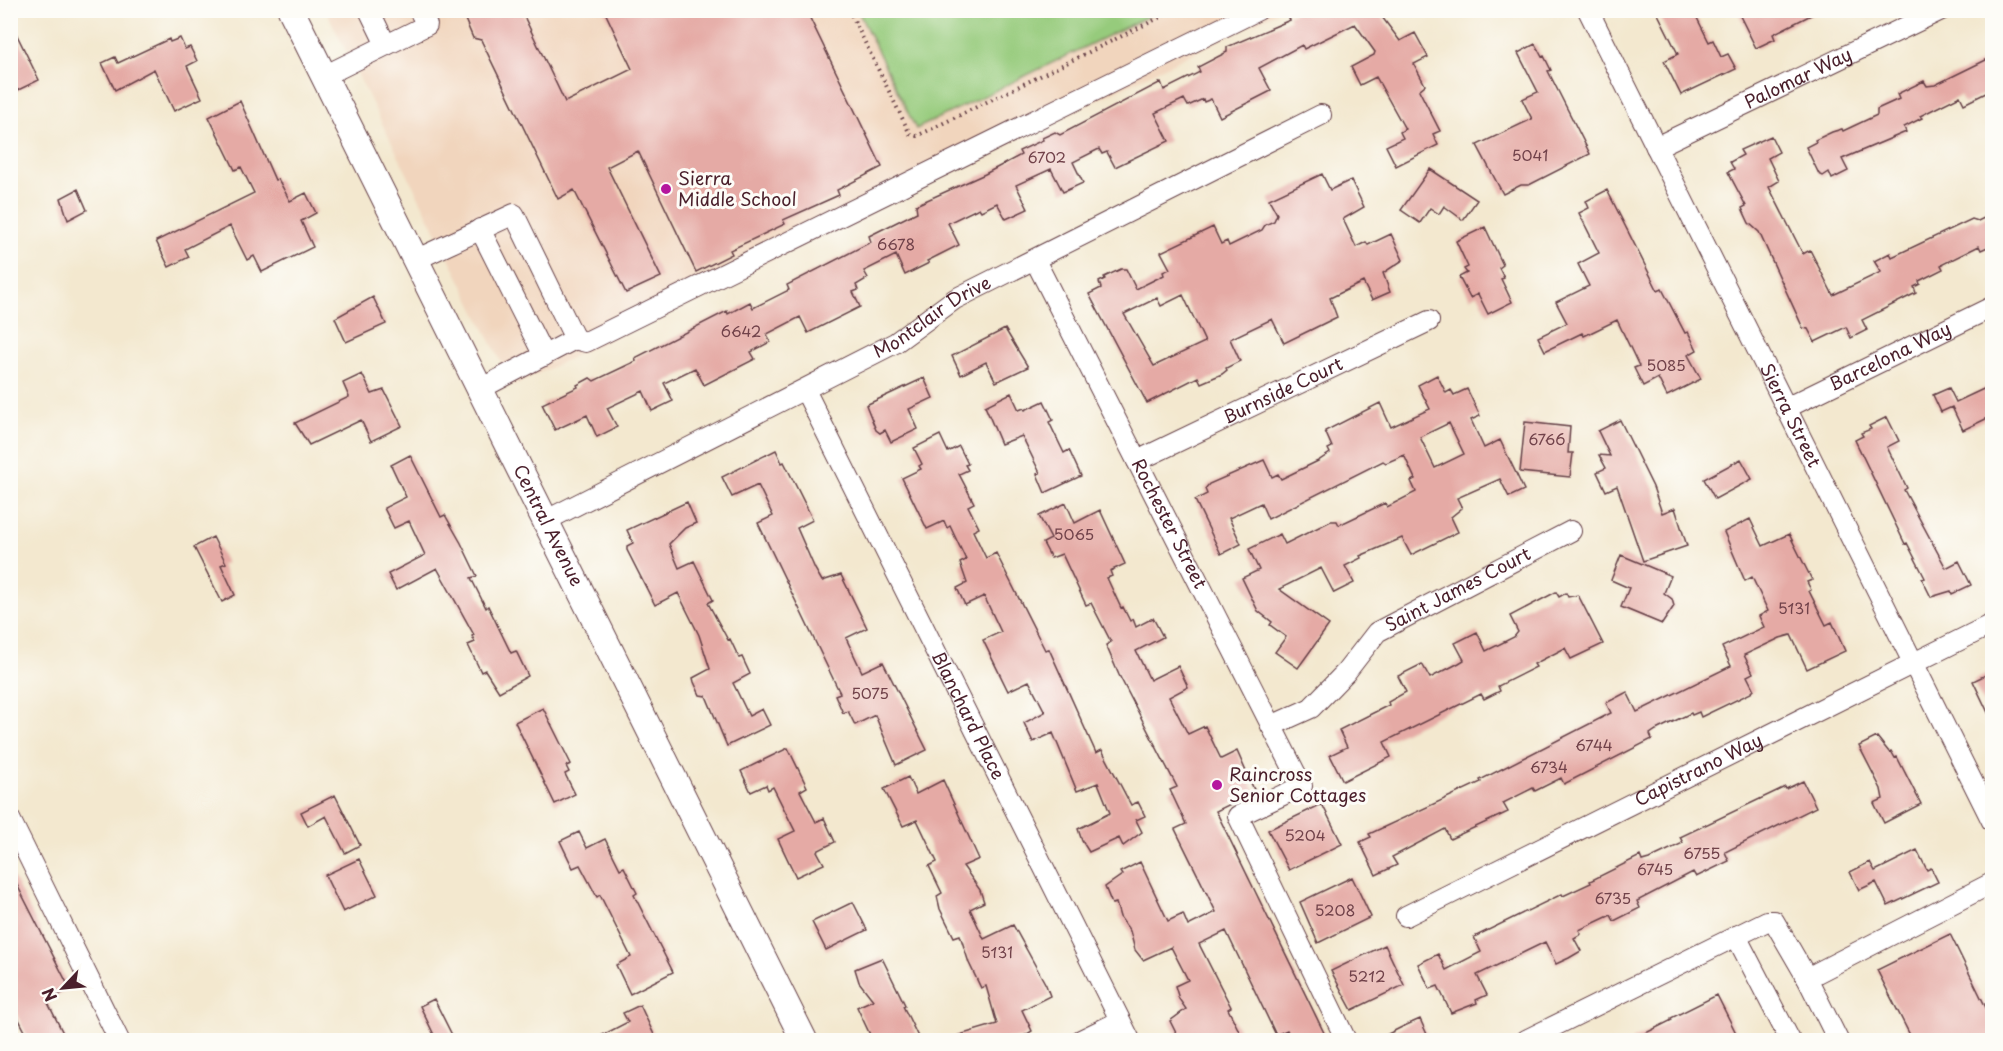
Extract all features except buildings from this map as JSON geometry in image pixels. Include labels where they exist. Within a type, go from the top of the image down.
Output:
[{"type":"main road","name":"Central Avenue","points":[[291,10],[804,1041]]},
{"type":"street","points":[[369,10],[386,45]]},
{"type":"street","points":[[324,76],[426,25],[419,10]]},
{"type":"street","points":[[480,389],[575,339],[586,342],[1258,10]]},
{"type":"street","name":"Sierra Street","points":[[1588,10],[1992,821]]},
{"type":"street","name":"Palomar Way","points":[[1656,147],[1941,10]]},
{"type":"street","name":"Montclair Drive","points":[[545,520],[895,343],[956,299],[1321,115]]},
{"type":"street","points":[[415,260],[514,214],[575,339]]},
{"type":"street","points":[[480,229],[544,356]]},
{"type":"street","name":"Rochester Street","points":[[1035,260],[1302,786],[1238,816],[1346,1041]]},
{"type":"street","name":"Barcelona Way","points":[[1786,408],[1992,307]]},
{"type":"street","name":"Burnside Court","points":[[1137,461],[1429,321]]},
{"type":"street","name":"Blanchard Place","points":[[805,390],[1130,1041]]},
{"type":"street","name":"Saint James Court","points":[[1271,726],[1311,708],[1346,672],[1377,632],[1571,531]]},
{"type":"street","name":"Capistrano Way","points":[[1406,916],[1992,624]]},
{"type":"street","points":[[10,819],[119,1041]]},
{"type":"street","points":[[1807,978],[1992,883]]},
{"type":"street","points":[[1526,1041],[1767,921],[1774,921],[1807,978],[1838,1041]]},
{"type":"street","points":[[1736,936],[1790,1041]]},
{"type":"street","points":[[1081,1041],[1120,1021]]},
{"type":"path","points":[[849,10],[910,134],[917,136],[1175,10]]},
{"type":"shaded area","name":"Sierra Middle School","points":[[326,11],[1279,11],[513,386]]},
{"type":"green space","points":[[858,11],[1159,11],[916,129]]},
{"type":"place","name":"Sierra Middle School","points":[[666,189]]},
{"type":"place","name":"Raincross Senior Cottages","points":[[1217,785]]}]
